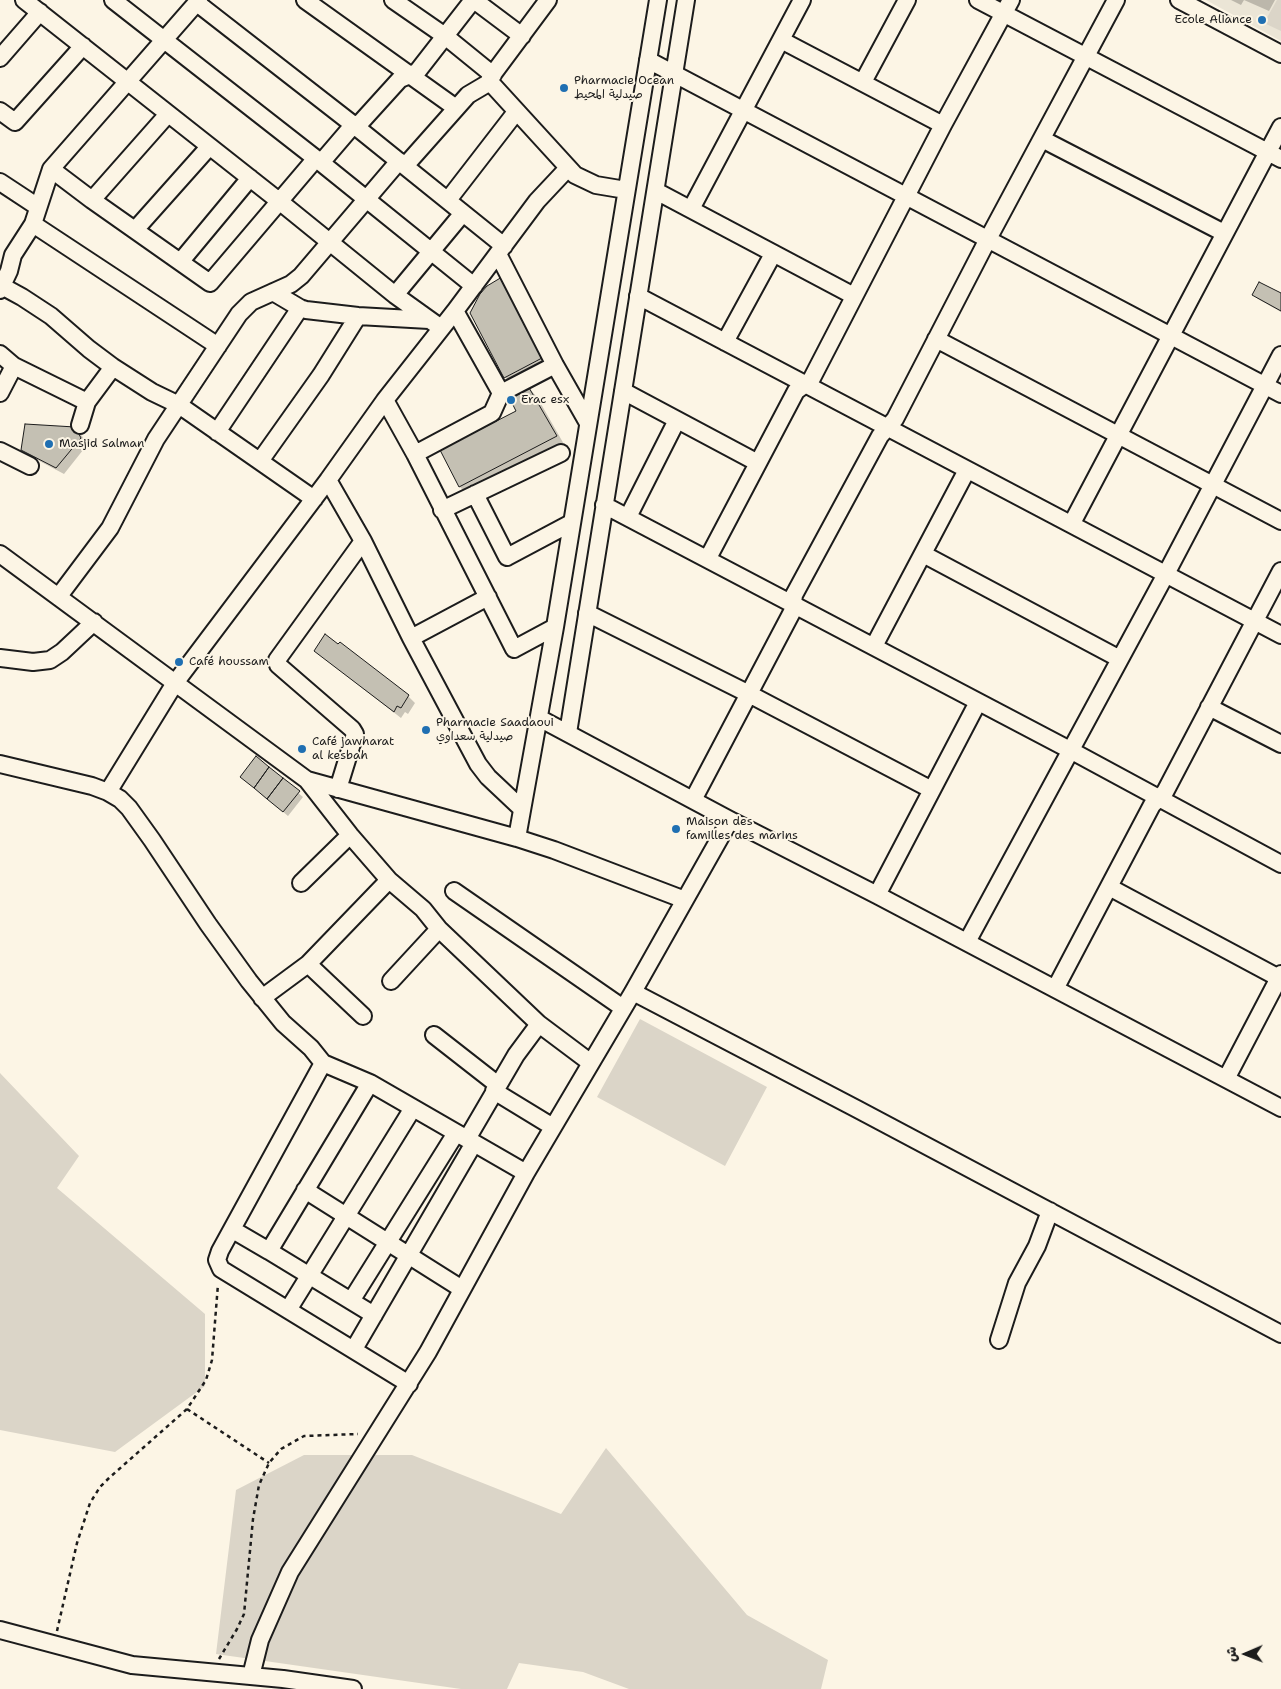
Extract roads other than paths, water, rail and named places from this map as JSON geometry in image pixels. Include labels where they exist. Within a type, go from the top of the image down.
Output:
[{"type":"street","points":[[24,0],[279,200],[395,295],[435,324]]},
{"type":"street","points":[[113,0],[319,161],[474,286]]},
{"type":"street","points":[[305,0],[456,108]]},
{"type":"street","points":[[393,0],[445,36],[492,79],[516,112],[575,175],[596,185],[626,190]]},
{"type":"street","points":[[50,169],[210,283],[312,163],[325,158],[349,130],[361,122],[400,80],[417,72],[473,0],[522,36]]},
{"type":"street","points":[[59,596],[110,528],[156,440],[239,314],[251,302],[291,284],[301,276],[366,199],[468,95],[492,79],[548,0]]},
{"type":"street","points":[[517,838],[555,628],[658,0]]},
{"type":"street","points":[[568,733],[686,0]]},
{"type":"street","points":[[691,209],[802,0]]},
{"type":"street","points":[[864,82],[907,0]]},
{"type":"street","points":[[978,0],[1007,7],[1086,56],[1274,156]]},
{"type":"street","points":[[693,800],[792,612],[794,595],[880,436],[895,419],[988,239],[1116,0]]},
{"type":"street","points":[[1179,0],[1281,54]]},
{"type":"street","points":[[314,499],[179,405],[152,392],[112,367],[51,316],[22,296],[1,287],[9,271],[13,255],[32,224],[50,169],[164,40],[194,2],[448,200],[501,250],[555,364],[588,423]]},
{"type":"street","points":[[708,558],[796,391],[811,380],[943,125],[1007,7]]},
{"type":"street","points":[[0,58],[40,12]]},
{"type":"street","points":[[781,40],[943,125]]},
{"type":"street","points":[[0,111],[15,122],[83,46]]},
{"type":"street","points":[[648,60],[1281,394]]},
{"type":"street","points":[[448,200],[516,112]]},
{"type":"street","points":[[92,200],[168,114]]},
{"type":"street","points":[[1072,523],[1224,234],[1274,156],[1281,127]]},
{"type":"street","points":[[1042,139],[1224,234]]},
{"type":"street","points":[[135,230],[209,146]]},
{"type":"street","points":[[108,792],[175,682],[328,480],[385,400],[435,324],[455,311],[537,201],[568,168]]},
{"type":"street","points":[[181,262],[250,178]]},
{"type":"street","points":[[0,182],[38,207]]},
{"type":"street","points":[[656,191],[854,296]]},
{"type":"street","points":[[395,295],[463,213]]},
{"type":"street","points":[[32,224],[218,346]]},
{"type":"street","points":[[725,342],[773,254]]},
{"type":"street","points":[[273,292],[300,308],[435,324]]},
{"type":"street","points":[[638,296],[1072,523],[1281,635]]},
{"type":"street","points":[[217,432],[300,308]]},
{"type":"street","points":[[455,311],[501,393]]},
{"type":"street","points":[[260,461],[321,375],[358,316]]},
{"type":"street","points":[[936,339],[1281,521]]},
{"type":"street","points":[[0,354],[14,366],[87,402]]},
{"type":"street","points":[[967,942],[1166,574],[1281,355]]},
{"type":"street","points":[[415,454],[492,413],[501,393],[555,364]]},
{"type":"street","points":[[0,392],[14,366]]},
{"type":"street","points":[[80,425],[87,402],[112,367]]},
{"type":"street","points":[[623,391],[758,463]]},
{"type":"street","points":[[385,400],[415,454],[514,649],[555,628]]},
{"type":"street","points":[[628,516],[677,420]]},
{"type":"street","points":[[0,451],[30,466]]},
{"type":"street","points":[[442,510],[561,452]]},
{"type":"street","points":[[874,646],[968,470]]},
{"type":"street","points":[[328,480],[363,541],[411,638],[478,764],[522,809]]},
{"type":"street","points":[[475,494],[507,557],[571,523]]},
{"type":"street","points":[[604,505],[793,603],[1281,864]]},
{"type":"street","points":[[338,789],[355,734],[352,729],[278,665],[277,660],[363,541]]},
{"type":"street","points":[[0,554],[307,780],[350,835],[389,880],[423,909],[438,930],[539,1024],[591,1063]]},
{"type":"street","points":[[923,554],[1120,659]]},
{"type":"street","points":[[1055,989],[1152,805],[1165,792],[1281,571]]},
{"type":"street","points":[[411,638],[488,597]]},
{"type":"street","points":[[587,613],[749,694],[932,790]]},
{"type":"street","points":[[0,658],[33,662],[50,660],[62,652],[94,622]]},
{"type":"street","points":[[877,895],[978,702]]},
{"type":"street","points":[[1209,707],[1281,744]]},
{"type":"street","points":[[539,718],[1281,1108]]},
{"type":"street","points":[[0,764],[71,780],[108,792],[129,808],[208,924],[262,998],[283,1023],[312,1048],[324,1063],[370,1083],[526,1173]]},
{"type":"street","points":[[307,780],[517,838],[562,853],[685,900]]},
{"type":"street","points":[[251,1676],[260,1640],[290,1572],[409,1384],[526,1173],[633,992],[730,820]]},
{"type":"street","points":[[301,883],[350,835]]},
{"type":"street","points":[[262,998],[308,964],[389,880]]},
{"type":"street","points":[[1109,888],[1280,976],[1226,1079]]},
{"type":"street","points":[[454,891],[623,1008]]},
{"type":"street","points":[[391,980],[438,930]]},
{"type":"street","points":[[308,964],[363,1016]]},
{"type":"street","points":[[633,992],[1281,1334]]},
{"type":"street","points":[[354,1350],[409,1256],[466,1138],[516,1056],[539,1024]]},
{"type":"street","points":[[434,1035],[496,1088],[553,1126]]},
{"type":"street","points":[[324,1063],[218,1255],[217,1260],[221,1269],[409,1384]]},
{"type":"street","points":[[269,1251],[370,1083]]},
{"type":"street","points":[[288,1310],[413,1108]]},
{"type":"street","points":[[351,1301],[388,1243],[466,1138]]},
{"type":"street","points":[[305,1190],[462,1289]]},
{"type":"street","points":[[999,1340],[1017,1283],[1037,1246],[1050,1211]]},
{"type":"street","points":[[232,1230],[374,1315]]},
{"type":"street","points":[[0,1630],[132,1666],[283,1679],[353,1689]]},
{"type":"place","name":"Ecole Aliance","points":[[1262,20]]},
{"type":"place","name":"Pharmacie Ocean صيدلية المحيط","points":[[564,88]]},
{"type":"place","name":"Erac esx","points":[[511,400]]},
{"type":"place","name":"Masjid Salman","points":[[49,444]]},
{"type":"place","name":"Café houssam","points":[[179,662]]},
{"type":"place","name":"Pharmacie Saadaoui صيدلية سعداوي","points":[[426,730]]},
{"type":"place","name":"Café jawharat al kesbah","points":[[302,749]]},
{"type":"place","name":"Maison des familles des marins","points":[[676,829]]}]
